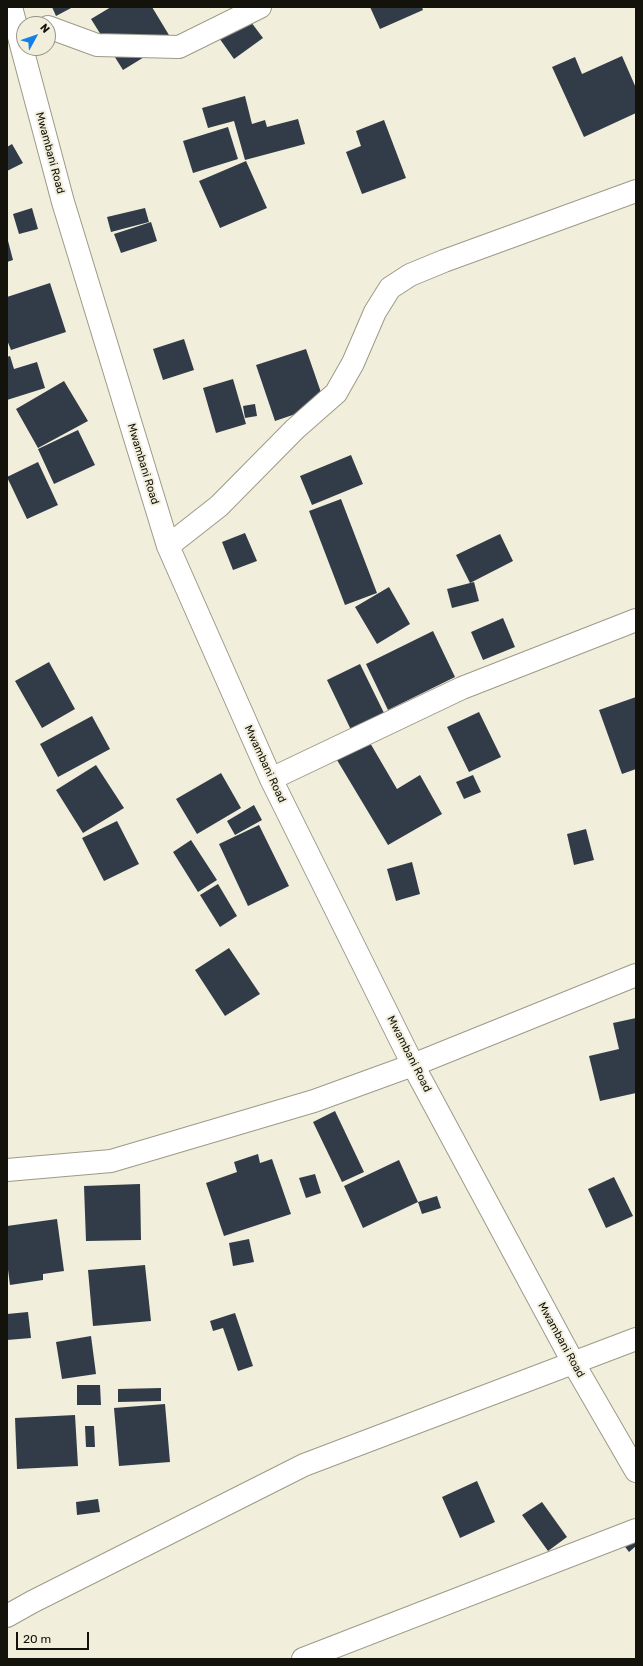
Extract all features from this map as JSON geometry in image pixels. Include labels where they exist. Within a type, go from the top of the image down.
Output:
[{"type":"street","points":[[56,30],[97,45],[179,47],[260,7]]},
{"type":"street","points":[[10,12],[20,16]]},
{"type":"street","name":"Mwambani Road","points":[[10,12],[63,202],[168,546],[271,780],[414,1065],[574,1364],[636,1471]]},
{"type":"street","points":[[168,546],[219,506],[295,429],[336,393],[353,363],[376,312],[390,288],[410,275],[430,267],[636,191]]},
{"type":"street","points":[[271,780],[462,688],[636,620]]},
{"type":"street","points":[[7,1170],[111,1161],[314,1101],[414,1065],[636,975]]},
{"type":"street","points":[[7,1616],[304,1464],[574,1364],[636,1339]]},
{"type":"street","points":[[303,1659],[636,1530]]},
{"type":"building","points":[[52,7],[73,7],[56,16]]},
{"type":"building","points":[[111,7],[152,7],[172,40],[123,70],[91,19]]},
{"type":"building","points":[[370,7],[422,7],[423,10],[380,29]]},
{"type":"building","points":[[245,14],[263,38],[234,59],[217,35]]},
{"type":"building","points":[[622,56],[636,88],[636,113],[584,137],[552,67],[575,57],[582,74]]},
{"type":"building","points":[[245,96],[252,124],[265,120],[267,127],[298,119],[305,144],[245,160],[234,121],[208,128],[202,108]]},
{"type":"building","points":[[384,120],[406,178],[362,194],[346,152],[361,146],[356,131]]},
{"type":"building","points":[[228,127],[238,159],[193,173],[183,141]]},
{"type":"building","points":[[12,144],[23,163],[7,171],[7,147]]},
{"type":"building","points":[[246,161],[267,208],[220,228],[199,181]]},
{"type":"building","points":[[32,208],[38,229],[19,234],[13,214]]},
{"type":"building","points":[[145,208],[149,222],[111,232],[107,217]]},
{"type":"building","points":[[151,222],[157,241],[121,253],[114,234]]},
{"type":"building","points":[[7,237],[13,260],[7,262]]},
{"type":"building","points":[[50,283],[66,332],[11,350],[7,340],[7,297]]},
{"type":"building","points":[[184,339],[194,370],[163,380],[153,349]]},
{"type":"building","points":[[306,349],[325,404],[275,421],[256,365]]},
{"type":"building","points":[[10,356],[14,369],[37,362],[45,388],[7,400],[7,357]]},
{"type":"building","points":[[233,379],[246,424],[216,433],[203,388]]},
{"type":"building","points":[[64,381],[88,421],[38,448],[16,409]]},
{"type":"building","points":[[255,404],[257,416],[245,418],[243,406]]},
{"type":"building","points":[[78,430],[95,465],[54,484],[38,449]]},
{"type":"building","points":[[351,455],[363,484],[312,505],[300,476]]},
{"type":"building","points":[[38,462],[58,505],[27,519],[7,477]]},
{"type":"building","points":[[341,499],[377,593],[345,605],[309,511]]},
{"type":"building","points":[[245,533],[257,561],[233,570],[222,542]]},
{"type":"building","points":[[500,534],[513,561],[470,583],[456,555]]},
{"type":"building","points":[[474,582],[479,601],[452,608],[447,589]]},
{"type":"building","points":[[389,587],[410,624],[377,644],[355,607]]},
{"type":"building","points":[[503,618],[515,647],[483,660],[471,632]]},
{"type":"building","points":[[433,631],[455,677],[388,710],[366,664]]},
{"type":"building","points":[[49,662],[75,709],[42,728],[15,681]]},
{"type":"building","points":[[360,664],[385,715],[352,732],[327,680]]},
{"type":"building","points":[[636,697],[636,769],[622,774],[599,710]]},
{"type":"building","points":[[479,712],[501,757],[469,772],[447,727]]},
{"type":"building","points":[[92,716],[110,749],[58,777],[40,744]]},
{"type":"building","points":[[366,736],[397,789],[420,775],[442,814],[388,845],[334,755]]},
{"type":"building","points":[[96,765],[124,808],[83,833],[56,790]]},
{"type":"building","points":[[221,773],[241,808],[197,834],[176,799]]},
{"type":"building","points":[[473,775],[481,792],[464,799],[456,782]]},
{"type":"building","points":[[254,805],[262,820],[235,835],[227,821]]},
{"type":"building","points":[[117,821],[139,864],[104,881],[82,838]]},
{"type":"building","points":[[259,825],[289,886],[248,906],[219,844]]},
{"type":"building","points":[[586,829],[594,860],[574,865],[567,834]]},
{"type":"building","points":[[191,840],[217,880],[198,892],[173,852]]},
{"type":"building","points":[[412,862],[420,894],[396,901],[387,869]]},
{"type":"building","points":[[218,884],[237,916],[220,927],[200,895]]},
{"type":"building","points":[[229,948],[260,994],[225,1016],[195,970]]},
{"type":"building","points":[[636,1018],[636,1093],[600,1101],[589,1056],[619,1049],[613,1023]]},
{"type":"building","points":[[335,1111],[364,1172],[342,1182],[313,1122]]},
{"type":"building","points":[[258,1154],[260,1163],[272,1159],[291,1214],[224,1236],[206,1183],[237,1172],[234,1162]]},
{"type":"building","points":[[399,1160],[418,1202],[363,1228],[344,1186]]},
{"type":"building","points":[[315,1174],[321,1193],[306,1198],[299,1178]]},
{"type":"building","points":[[614,1177],[633,1216],[606,1228],[588,1189]]},
{"type":"building","points":[[140,1184],[141,1240],[86,1241],[84,1186]]},
{"type":"building","points":[[437,1196],[441,1208],[422,1214],[418,1202]]},
{"type":"building","points":[[57,1219],[64,1271],[43,1274],[43,1280],[10,1285],[7,1262],[7,1226]]},
{"type":"building","points":[[249,1239],[254,1262],[233,1266],[229,1243]]},
{"type":"building","points":[[145,1265],[151,1321],[93,1326],[88,1270]]},
{"type":"building","points":[[28,1312],[31,1338],[7,1340],[7,1314]]},
{"type":"building","points":[[235,1313],[253,1366],[238,1371],[223,1328],[213,1331],[210,1321]]},
{"type":"building","points":[[91,1336],[96,1374],[62,1379],[56,1342]]},
{"type":"building","points":[[77,1385],[100,1385],[101,1405],[77,1405]]},
{"type":"building","points":[[161,1388],[161,1401],[118,1402],[118,1389]]},
{"type":"building","points":[[165,1404],[170,1462],[119,1466],[114,1408]]},
{"type":"building","points":[[75,1415],[78,1466],[17,1469],[15,1418]]},
{"type":"building","points":[[85,1426],[94,1426],[95,1447],[86,1447]]},
{"type":"building","points":[[477,1481],[495,1522],[460,1538],[442,1497]]},
{"type":"building","points":[[98,1499],[100,1512],[77,1515],[76,1502]]},
{"type":"building","points":[[542,1502],[567,1537],[548,1551],[522,1515]]},
{"type":"building","points":[[636,1527],[636,1546],[629,1552],[620,1540]]}]
